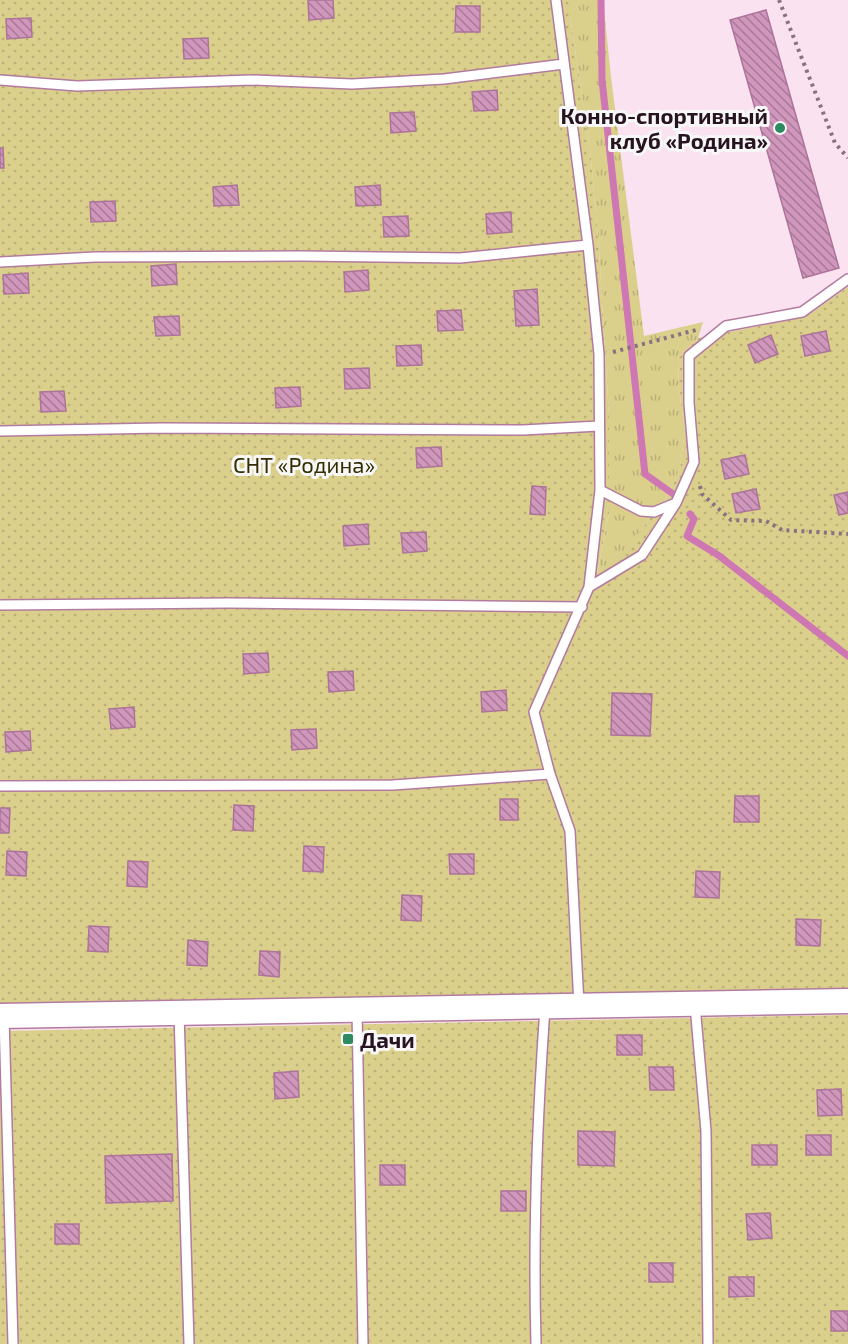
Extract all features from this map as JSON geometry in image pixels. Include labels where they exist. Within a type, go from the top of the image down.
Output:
[{"type":"street","points":[[2,1016],[848,1001]]},
{"type":"lane","points":[[556,0],[557,24],[588,245],[599,354],[600,490],[589,587],[534,712],[550,774],[570,831],[579,1005]]},
{"type":"lane","points":[[0,81],[77,86],[251,80],[352,84],[456,78],[564,64]]},
{"type":"lane","points":[[0,262],[95,257],[460,258],[588,245]]},
{"type":"lane","points":[[589,587],[642,555],[676,503],[694,462],[689,403],[689,356],[726,326],[802,312],[848,279]]},
{"type":"lane","points":[[0,431],[162,428],[523,430],[599,426]]},
{"type":"lane","points":[[600,490],[641,511],[654,512],[676,503]]},
{"type":"lane","points":[[0,605],[239,603],[582,607]]},
{"type":"lane","points":[[0,786],[393,785],[550,774]]},
{"type":"lane","points":[[694,1005],[706,1131],[708,1344]]},
{"type":"lane","points":[[536,1344],[534,1270],[537,1124],[545,1006]]},
{"type":"lane","points":[[357,1010],[363,1344]]},
{"type":"lane","points":[[179,1013],[189,1344]]},
{"type":"lane","points":[[2,1016],[13,1344]]},
{"type":"path","points":[[779,0],[835,143],[848,158]]},
{"type":"path","points":[[616,351],[660,339]]},
{"type":"path","points":[[694,462],[702,494],[731,520],[766,521],[782,530],[848,534]]},
{"type":"green space","name":"СНТ «Родина»","points":[[0,0],[570,0],[570,16],[590,148],[599,249],[609,416],[609,513],[594,588],[666,499],[680,468],[685,431],[679,389],[678,357],[698,338],[805,317],[848,287],[848,988],[599,995],[0,1004]]},
{"type":"green space","points":[[570,0],[603,0],[644,336],[703,322],[698,338],[678,357],[679,389],[685,431],[680,468],[666,499],[594,589],[609,513],[609,416],[599,249],[590,148],[570,16]]},
{"type":"green space","points":[[848,1015],[848,1344],[0,1344],[0,1031]]},
{"type":"building","points":[[308,0],[333,0],[334,18],[309,20]]},
{"type":"building","points":[[456,6],[480,6],[480,32],[455,32]]},
{"type":"building","name":"Конно-спортивный клуб «Родина»","points":[[766,10],[839,268],[803,278],[730,20]]},
{"type":"building","points":[[31,18],[32,37],[7,39],[6,19]]},
{"type":"building","points":[[208,38],[209,58],[184,59],[183,39]]},
{"type":"building","points":[[497,90],[498,110],[474,111],[472,92]]},
{"type":"building","points":[[414,112],[416,131],[391,133],[390,113]]},
{"type":"building","points":[[0,148],[3,148],[4,168],[0,168]]},
{"type":"building","points":[[237,185],[239,205],[214,206],[213,187]]},
{"type":"building","points":[[380,185],[381,205],[356,206],[355,187]]},
{"type":"building","points":[[115,201],[116,221],[91,222],[90,202]]},
{"type":"building","points":[[511,212],[512,232],[487,234],[486,214]]},
{"type":"building","points":[[408,216],[409,236],[384,237],[383,217]]},
{"type":"building","points":[[176,264],[177,284],[152,286],[151,266]]},
{"type":"building","points":[[368,270],[369,290],[345,292],[344,272]]},
{"type":"building","points":[[28,273],[29,293],[4,294],[3,275]]},
{"type":"building","points":[[537,289],[539,325],[516,326],[514,291]]},
{"type":"building","points":[[461,310],[463,330],[438,331],[437,311]]},
{"type":"building","points":[[179,316],[180,335],[156,336],[154,317]]},
{"type":"building","points":[[826,331],[830,351],[805,356],[801,336]]},
{"type":"building","points":[[771,335],[778,354],[755,363],[748,345]]},
{"type":"building","points":[[421,345],[422,365],[397,366],[396,346]]},
{"type":"building","points":[[369,368],[370,388],[345,389],[344,369]]},
{"type":"building","points":[[300,387],[301,406],[276,408],[275,388]]},
{"type":"building","points":[[64,391],[66,411],[41,412],[40,392]]},
{"type":"building","points":[[441,447],[442,466],[417,468],[416,448]]},
{"type":"building","points":[[745,455],[749,474],[725,479],[721,460]]},
{"type":"building","points":[[532,486],[546,487],[545,515],[530,514]]},
{"type":"building","points":[[756,489],[760,509],[736,513],[732,494]]},
{"type":"building","points":[[848,492],[848,513],[839,515],[834,495]]},
{"type":"building","points":[[368,524],[369,544],[344,546],[343,526]]},
{"type":"building","points":[[426,532],[427,551],[403,553],[401,533]]},
{"type":"building","points":[[268,653],[269,672],[244,674],[243,654]]},
{"type":"building","points":[[353,671],[354,690],[329,692],[328,672]]},
{"type":"building","points":[[506,690],[507,710],[482,712],[481,692]]},
{"type":"building","points":[[612,693],[652,694],[650,736],[611,735]]},
{"type":"building","points":[[134,707],[135,727],[111,729],[109,709]]},
{"type":"building","points":[[316,729],[317,748],[292,750],[291,730]]},
{"type":"building","points":[[30,731],[31,750],[6,752],[5,732]]},
{"type":"building","points":[[735,796],[759,796],[759,822],[734,822]]},
{"type":"building","points":[[500,799],[518,799],[518,820],[500,820]]},
{"type":"building","points":[[234,805],[254,806],[253,831],[233,830]]},
{"type":"building","points":[[0,808],[10,808],[9,833],[0,833]]},
{"type":"building","points":[[304,846],[324,847],[323,872],[303,871]]},
{"type":"building","points":[[7,851],[27,852],[26,876],[6,875]]},
{"type":"building","points":[[449,854],[474,854],[474,874],[450,874]]},
{"type":"building","points":[[128,861],[148,862],[147,887],[127,886]]},
{"type":"building","points":[[696,871],[720,872],[719,898],[695,897]]},
{"type":"building","points":[[402,895],[422,896],[421,921],[401,920]]},
{"type":"building","points":[[796,919],[821,920],[820,946],[796,945]]},
{"type":"building","points":[[89,926],[109,927],[108,952],[88,951]]},
{"type":"building","points":[[188,940],[208,942],[207,966],[187,965]]},
{"type":"building","points":[[260,951],[280,952],[279,977],[259,975]]},
{"type":"building","points":[[617,1035],[642,1035],[642,1055],[617,1055]]},
{"type":"building","points":[[649,1067],[673,1067],[674,1090],[650,1090]]},
{"type":"building","points":[[298,1071],[299,1097],[275,1099],[274,1073]]},
{"type":"building","points":[[841,1089],[842,1115],[818,1116],[817,1090]]},
{"type":"building","points":[[578,1131],[615,1132],[614,1166],[578,1165]]},
{"type":"building","points":[[806,1135],[831,1135],[831,1155],[806,1155]]},
{"type":"building","points":[[752,1145],[777,1145],[777,1165],[752,1165]]},
{"type":"building","points":[[172,1154],[173,1201],[106,1203],[105,1156]]},
{"type":"building","points":[[380,1165],[405,1165],[405,1185],[380,1185]]},
{"type":"building","points":[[501,1191],[526,1191],[526,1211],[501,1211]]},
{"type":"building","points":[[770,1213],[772,1238],[748,1240],[746,1214]]},
{"type":"building","points":[[55,1224],[79,1224],[79,1244],[55,1244]]},
{"type":"building","points":[[649,1263],[673,1263],[673,1282],[649,1282]]},
{"type":"building","points":[[729,1277],[754,1277],[754,1296],[729,1297]]},
{"type":"building","points":[[831,1311],[848,1311],[848,1331],[831,1331]]},
{"type":"waterway","points":[[601,0],[602,80],[645,474],[676,496]]},
{"type":"waterway","points":[[690,514],[694,519],[687,536],[718,555],[848,656]]},
{"type":"place","name":"Конно-спортивный клуб «Родина»","points":[[780,128]]},
{"type":"place","name":"Дачи","points":[[348,1039]]}]
